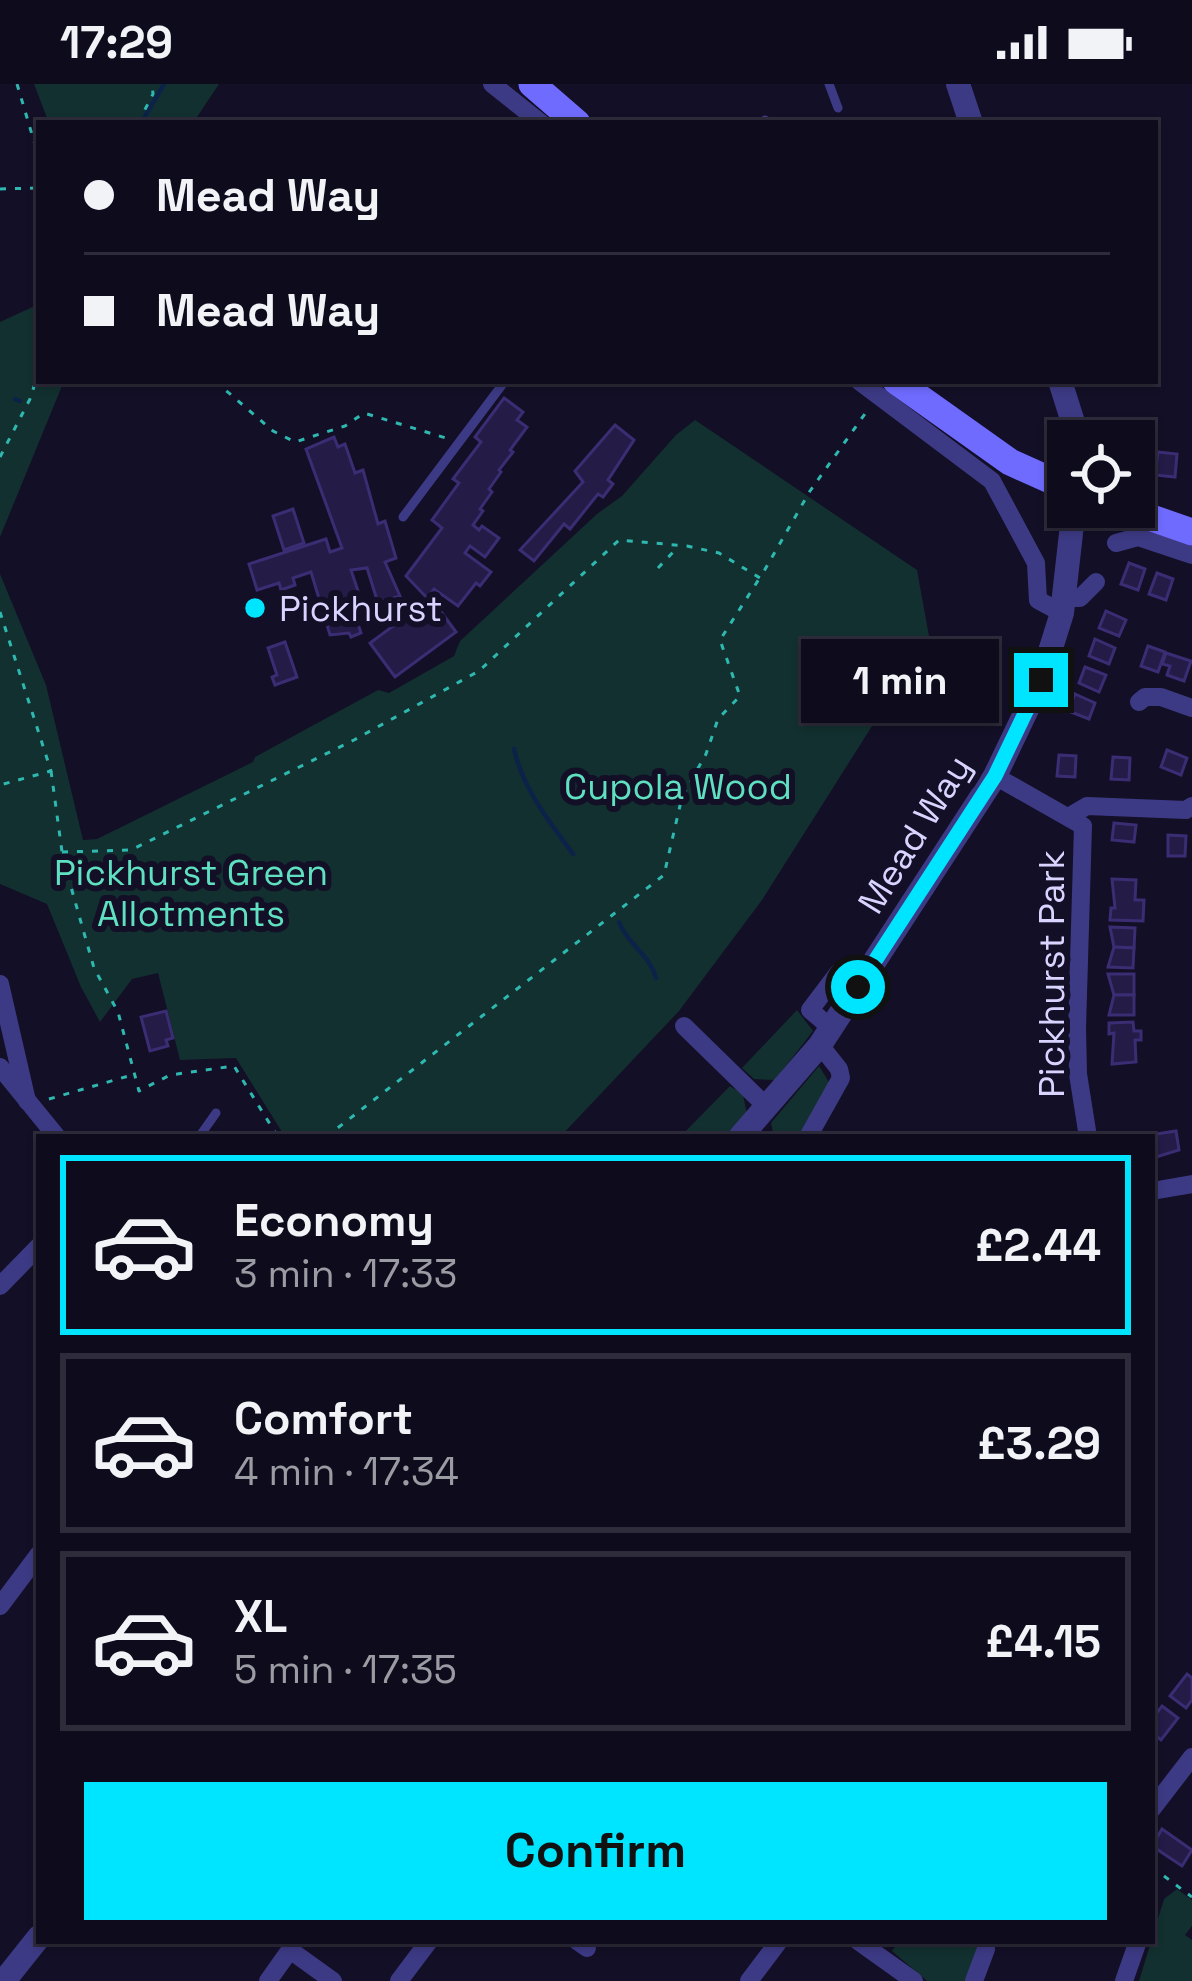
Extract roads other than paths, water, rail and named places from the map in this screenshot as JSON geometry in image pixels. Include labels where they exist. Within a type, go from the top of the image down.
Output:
[{"type":"main road","points":[[548,98],[574,120]]},
{"type":"main road","points":[[887,388],[922,413],[1047,479]]},
{"type":"main road","points":[[1155,519],[1192,532]]},
{"type":"street","points":[[492,84],[548,98]]},
{"type":"street","points":[[958,84],[970,120]]},
{"type":"street","points":[[1061,384],[1072,420]]},
{"type":"street","points":[[922,413],[992,481],[1036,563],[1038,600],[1063,606],[1096,582]]},
{"type":"street","name":"Mead Way","points":[[748,1134],[825,1036],[995,776],[1041,680],[1063,606],[1072,528]]},
{"type":"street","points":[[1116,543],[1138,538],[1192,555]]},
{"type":"street","points":[[1139,702],[1144,697],[1161,697],[1192,708]]},
{"type":"street","name":"Pickhurst Park","points":[[995,776],[1083,826],[1077,1028],[1088,1134]]},
{"type":"street","name":"Pickhurst Park","points":[[1070,816],[1087,806],[1186,810],[1192,806]]},
{"type":"street","points":[[0,984],[29,1103]]},
{"type":"street","points":[[684,1026],[766,1107]]},
{"type":"street","points":[[810,1134],[841,1078],[825,1036]]},
{"type":"street","points":[[0,1067],[55,1134]]},
{"type":"street","points":[[1155,1190],[1192,1184]]},
{"type":"street","points":[[0,1286],[36,1249]]},
{"type":"street","points":[[0,1606],[36,1558]]},
{"type":"street","points":[[1155,1805],[1192,1757]]},
{"type":"street","points":[[4,1981],[36,1941]]},
{"type":"street","points":[[399,1981],[427,1944]]},
{"type":"street","points":[[749,1981],[776,1944]]},
{"type":"street","points":[[862,1944],[914,1981]]},
{"type":"street","points":[[1124,1981],[1137,1944]]},
{"type":"street","points":[[974,1981],[986,1948]]},
{"type":"street","points":[[268,1981],[290,1950],[333,1981]]},
{"type":"lane","points":[[829,84],[838,108]]},
{"type":"lane","points":[[403,517],[503,384]]},
{"type":"lane","points":[[201,1134],[215,1113]]},
{"type":"waterway","points":[[143,120],[164,84]]},
{"type":"waterway","points":[[15,399],[20,401]]},
{"type":"waterway","points":[[514,749],[530,791],[573,854]]},
{"type":"waterway","points":[[619,922],[656,978]]},
{"type":"place","name":"Pickhurst","points":[[255,608]]},
{"type":"park label","name":"Cupola Wood","points":[[678,786]]},
{"type":"park label","name":"Pickhurst Green Allotments","points":[[191,892]]}]
